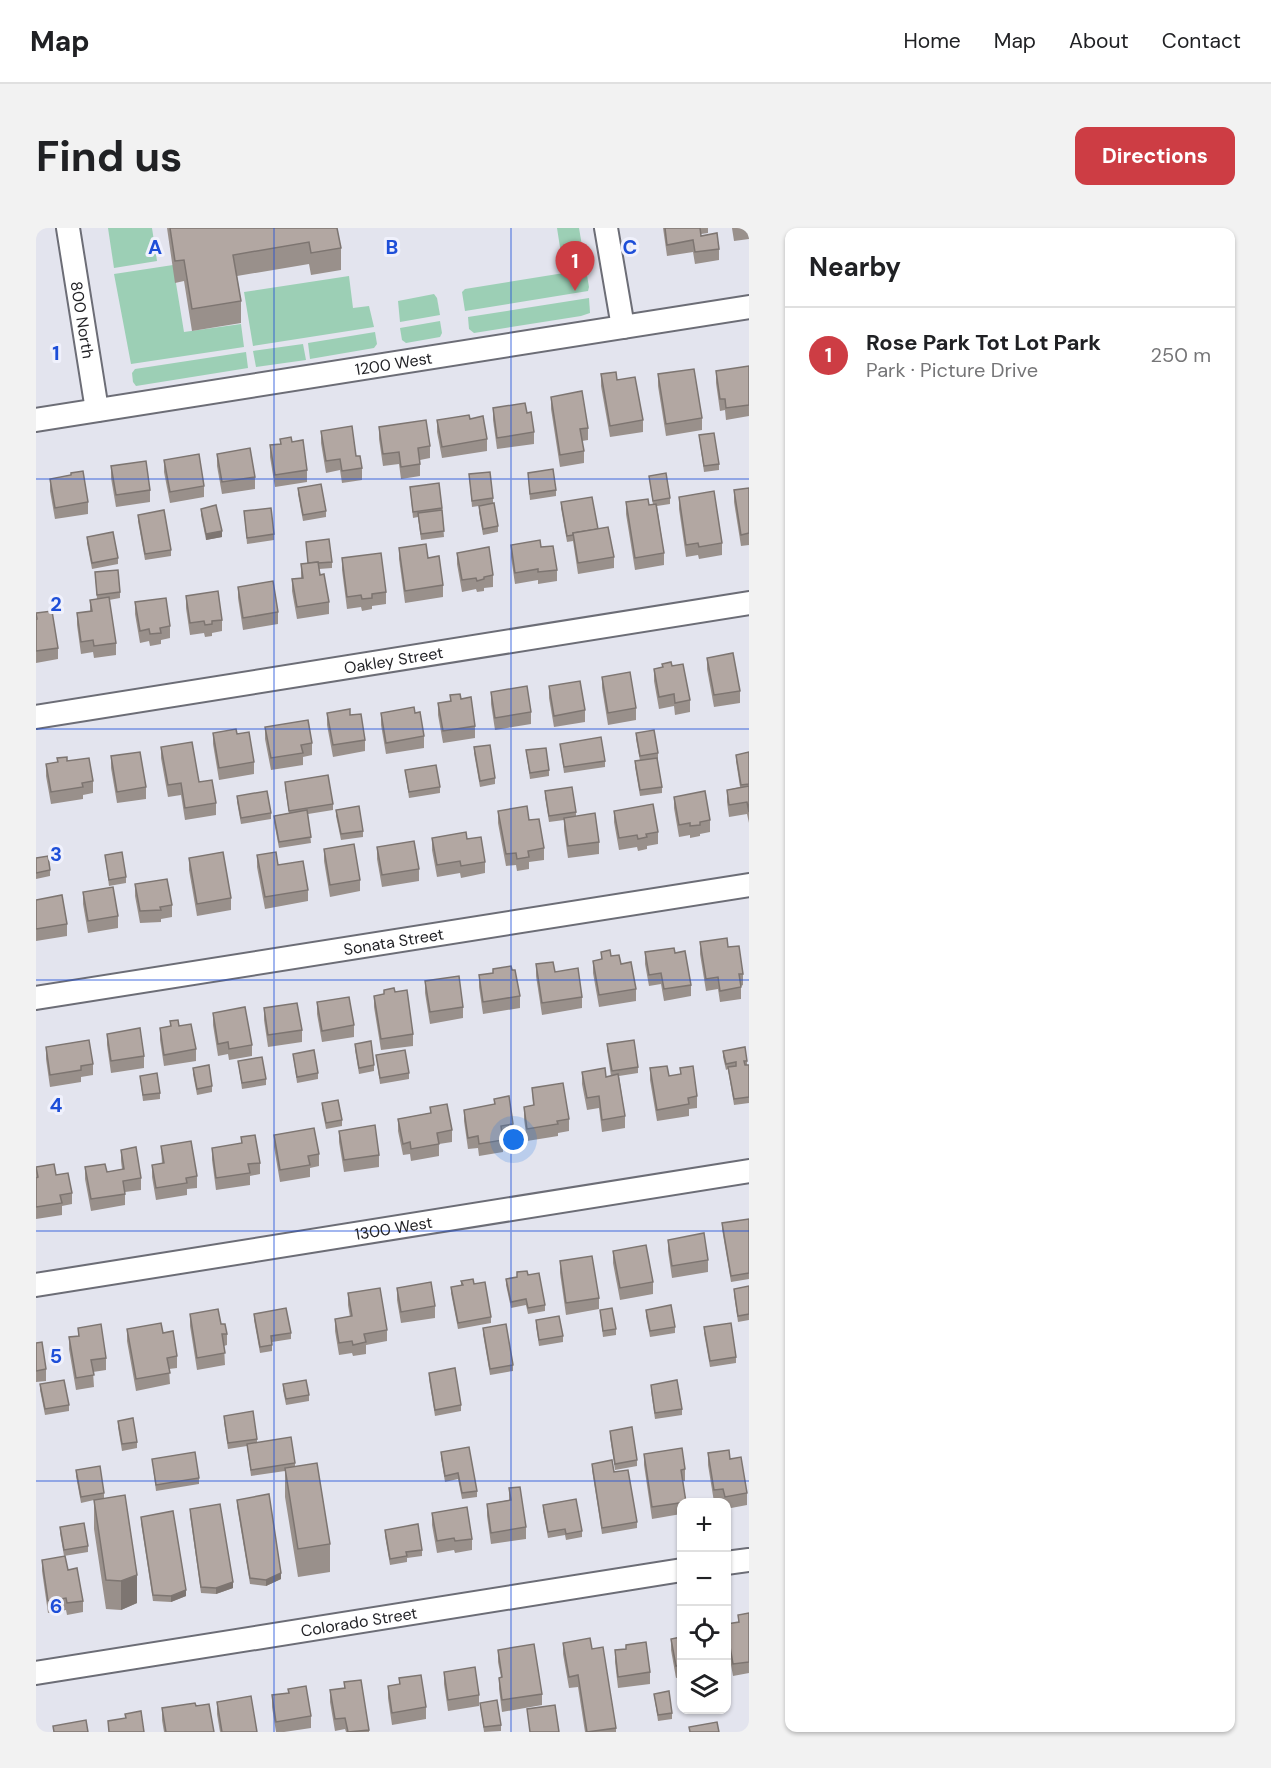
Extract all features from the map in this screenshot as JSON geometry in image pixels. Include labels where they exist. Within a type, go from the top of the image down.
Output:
[{"type":"street","name":"800 North","points":[[68,228],[97,410]]},
{"type":"street","points":[[606,228],[623,327]]},
{"type":"street","name":"1200 West","points":[[36,420],[749,307]]},
{"type":"street","name":"Oakley Street","points":[[36,717],[749,603]]},
{"type":"street","name":"Sonata Street","points":[[36,998],[749,885]]},
{"type":"street","name":"1300 West","points":[[36,1285],[749,1171]]},
{"type":"street","points":[[731,1562],[749,1560]]},
{"type":"street","name":"Colorado Street","points":[[36,1674],[677,1571]]},
{"type":"green space","points":[[108,228],[152,228],[157,261],[114,268]]},
{"type":"green space","points":[[557,228],[579,228],[588,291],[465,311],[462,292],[465,289],[564,273]]},
{"type":"green space","points":[[173,265],[184,332],[241,324],[244,347],[131,364],[114,274]]},
{"type":"green space","points":[[349,276],[353,308],[369,306],[374,327],[253,346],[244,292]]},
{"type":"green space","points":[[434,294],[440,315],[400,322],[398,301]]},
{"type":"green space","points":[[589,298],[590,313],[581,316],[474,333],[469,329],[468,317]]},
{"type":"green space","points":[[440,321],[442,333],[440,337],[406,343],[402,340],[400,328]]},
{"type":"green space","points":[[375,332],[377,344],[374,348],[310,359],[308,343]]},
{"type":"green space","points":[[303,344],[306,360],[256,367],[253,351]]},
{"type":"green space","points":[[246,352],[248,368],[136,386],[133,382],[132,373],[135,369]]},
{"type":"building","points":[[170,228],[337,228],[341,248],[311,253],[309,242],[233,255],[241,301],[192,309],[184,260],[175,261]]},
{"type":"building","points":[[665,228],[700,228],[701,236],[717,233],[719,249],[695,252],[693,240],[667,245]]},
{"type":"building","points":[[749,366],[749,405],[726,408],[725,399],[720,399],[716,371]]},
{"type":"building","points":[[694,369],[702,418],[666,424],[658,374]]},
{"type":"building","points":[[616,372],[617,380],[635,377],[643,420],[610,426],[601,374]]},
{"type":"building","points":[[582,391],[588,428],[580,429],[584,451],[560,455],[551,397]]},
{"type":"building","points":[[525,403],[527,413],[531,412],[534,432],[497,438],[493,408]]},
{"type":"building","points":[[469,415],[470,419],[483,416],[487,439],[442,447],[437,420]]},
{"type":"building","points":[[426,420],[430,446],[418,448],[420,464],[401,467],[399,452],[383,454],[379,427]]},
{"type":"building","points":[[352,426],[356,456],[360,456],[362,468],[342,471],[340,459],[326,461],[321,431]]},
{"type":"building","points":[[714,433],[719,464],[704,466],[699,435]]},
{"type":"building","points":[[291,437],[292,442],[303,440],[307,470],[275,475],[270,445],[281,444],[280,439]]},
{"type":"building","points":[[250,448],[255,477],[222,482],[217,454]]},
{"type":"building","points":[[199,454],[204,486],[170,492],[164,460]]},
{"type":"building","points":[[146,461],[150,490],[116,495],[111,466]]},
{"type":"building","points":[[553,469],[556,490],[530,494],[528,473]]},
{"type":"building","points":[[83,471],[88,502],[55,508],[50,479]]},
{"type":"building","points":[[490,472],[493,498],[472,501],[469,474]]},
{"type":"building","points":[[666,473],[670,498],[653,501],[649,476]]},
{"type":"building","points":[[439,483],[442,508],[413,512],[410,487]]},
{"type":"building","points":[[321,484],[326,511],[303,515],[298,488]]},
{"type":"building","points":[[749,488],[749,533],[741,535],[734,490]]},
{"type":"building","points":[[714,491],[722,543],[699,547],[698,543],[686,545],[679,497]]},
{"type":"building","points":[[592,497],[598,529],[567,536],[561,502]]},
{"type":"building","points":[[648,499],[649,505],[656,504],[664,553],[635,558],[626,502]]},
{"type":"building","points":[[494,503],[498,526],[483,529],[479,506]]},
{"type":"building","points":[[216,505],[222,531],[206,534],[201,509]]},
{"type":"building","points":[[271,508],[274,534],[247,538],[244,511]]},
{"type":"building","points":[[164,510],[171,550],[145,554],[138,515]]},
{"type":"building","points":[[442,510],[444,531],[421,534],[418,513]]},
{"type":"building","points":[[608,527],[614,557],[578,563],[573,533]]},
{"type":"building","points":[[113,532],[118,558],[92,563],[87,537]]},
{"type":"building","points":[[329,539],[332,562],[308,563],[306,542]]},
{"type":"building","points":[[540,540],[541,547],[553,546],[557,570],[538,572],[538,569],[515,573],[511,545]]},
{"type":"building","points":[[426,544],[428,558],[439,556],[443,585],[405,591],[399,548]]},
{"type":"building","points":[[489,547],[493,575],[477,581],[476,578],[462,580],[457,553]]},
{"type":"building","points":[[381,553],[386,592],[372,594],[372,598],[362,599],[361,595],[347,597],[342,558]]},
{"type":"building","points":[[318,562],[320,575],[324,574],[329,602],[297,607],[292,579],[303,578],[301,564]]},
{"type":"building","points":[[118,570],[120,592],[97,595],[95,572]]},
{"type":"building","points":[[273,581],[278,612],[243,618],[238,587]]},
{"type":"building","points":[[218,591],[222,620],[212,621],[212,624],[205,625],[204,621],[190,623],[186,596]]},
{"type":"building","points":[[109,597],[116,643],[94,646],[93,640],[81,642],[77,613],[92,611],[90,600]]},
{"type":"building","points":[[166,598],[170,626],[160,628],[161,633],[150,634],[149,629],[140,631],[135,602]]},
{"type":"building","points":[[52,611],[58,648],[36,651],[36,613]]},
{"type":"building","points":[[733,653],[740,691],[714,695],[707,658]]},
{"type":"building","points":[[671,662],[672,666],[683,664],[690,700],[675,703],[674,694],[659,697],[654,669]]},
{"type":"building","points":[[630,672],[636,708],[608,713],[602,677]]},
{"type":"building","points":[[580,681],[585,710],[554,716],[549,686]]},
{"type":"building","points":[[527,686],[531,712],[495,718],[491,692]]},
{"type":"building","points":[[460,694],[461,699],[471,697],[475,726],[443,731],[438,703],[451,701],[450,695]]},
{"type":"building","points":[[414,707],[415,713],[420,712],[424,736],[386,743],[381,713]]},
{"type":"building","points":[[350,709],[350,715],[361,714],[365,740],[333,745],[327,713]]},
{"type":"building","points":[[308,720],[312,743],[301,745],[303,753],[271,758],[265,727]]},
{"type":"building","points":[[236,729],[237,734],[249,732],[254,762],[219,768],[213,733]]},
{"type":"building","points":[[654,730],[658,753],[640,756],[636,733]]},
{"type":"building","points":[[601,737],[605,761],[564,767],[560,744]]},
{"type":"building","points":[[192,742],[199,782],[212,780],[216,803],[185,808],[181,783],[168,785],[161,747]]},
{"type":"building","points":[[490,745],[495,778],[480,781],[474,747]]},
{"type":"building","points":[[546,748],[549,770],[530,773],[526,750]]},
{"type":"building","points":[[140,752],[146,787],[117,792],[111,756]]},
{"type":"building","points":[[749,752],[749,784],[741,785],[736,755]]},
{"type":"building","points":[[67,757],[67,761],[89,758],[93,781],[82,783],[83,787],[51,792],[46,764],[58,762],[57,758]]},
{"type":"building","points":[[657,758],[662,787],[640,790],[635,761]]},
{"type":"building","points":[[436,765],[440,787],[409,792],[405,770]]},
{"type":"building","points":[[328,775],[333,804],[289,811],[285,782]]},
{"type":"building","points":[[749,786],[749,812],[747,802],[729,805],[727,790]]},
{"type":"building","points":[[572,787],[576,812],[549,816],[545,791]]},
{"type":"building","points":[[267,791],[271,813],[241,818],[237,796]]},
{"type":"building","points":[[705,791],[710,820],[700,822],[700,825],[690,826],[690,823],[679,825],[674,797]]},
{"type":"building","points":[[653,804],[658,832],[646,834],[647,837],[638,839],[637,835],[619,838],[614,811]]},
{"type":"building","points":[[359,806],[363,831],[341,834],[336,810]]},
{"type":"building","points":[[527,806],[529,820],[539,819],[544,848],[528,851],[529,857],[517,859],[516,853],[506,854],[498,811]]},
{"type":"building","points":[[307,810],[311,837],[279,842],[274,816]]},
{"type":"building","points":[[595,813],[599,842],[568,846],[564,818]]},
{"type":"building","points":[[466,832],[467,839],[481,837],[485,862],[461,866],[460,861],[437,865],[432,838]]},
{"type":"building","points":[[414,841],[419,869],[382,875],[377,847]]},
{"type":"building","points":[[354,844],[360,880],[330,885],[324,849]]},
{"type":"building","points":[[122,852],[126,877],[109,880],[105,855]]},
{"type":"building","points":[[223,852],[231,898],[197,904],[189,858]]},
{"type":"building","points":[[276,852],[278,865],[303,861],[308,890],[265,897],[257,855]]},
{"type":"building","points":[[48,856],[50,870],[36,873],[36,858]]},
{"type":"building","points":[[167,879],[172,905],[160,907],[161,910],[140,911],[135,884]]},
{"type":"building","points":[[113,887],[118,916],[88,921],[83,892]]},
{"type":"building","points":[[62,895],[67,924],[36,929],[36,900]]},
{"type":"building","points":[[727,938],[728,947],[739,946],[743,974],[739,974],[741,987],[720,991],[718,977],[706,979],[700,942]]},
{"type":"building","points":[[674,948],[675,953],[685,951],[691,985],[664,989],[661,973],[649,975],[645,952]]},
{"type":"building","points":[[610,950],[611,956],[619,955],[621,964],[631,962],[636,989],[599,995],[593,961],[602,959],[601,952]]},
{"type":"building","points":[[553,962],[555,972],[578,968],[582,997],[542,1003],[536,964]]},
{"type":"building","points":[[511,966],[512,970],[515,970],[520,996],[483,1002],[479,975],[493,973],[493,969]]},
{"type":"building","points":[[459,976],[463,1007],[430,1012],[425,981]]},
{"type":"building","points":[[394,988],[395,992],[407,990],[413,1034],[381,1039],[374,996],[384,994],[384,990]]},
{"type":"building","points":[[349,997],[354,1025],[322,1031],[317,1002]]},
{"type":"building","points":[[297,1003],[302,1030],[268,1035],[264,1008]]},
{"type":"building","points":[[245,1007],[252,1045],[229,1049],[228,1042],[218,1044],[213,1013]]},
{"type":"building","points":[[178,1020],[179,1026],[191,1024],[196,1049],[164,1055],[160,1028],[171,1026],[170,1021]]},
{"type":"building","points":[[140,1028],[144,1056],[111,1061],[107,1034]]},
{"type":"building","points":[[89,1040],[93,1064],[81,1066],[81,1070],[50,1075],[46,1047]]},
{"type":"building","points":[[634,1040],[638,1067],[612,1071],[607,1044]]},
{"type":"building","points":[[371,1041],[374,1065],[359,1068],[355,1044]]},
{"type":"building","points":[[745,1047],[747,1061],[744,1061],[745,1065],[749,1065],[749,1097],[734,1099],[728,1067],[736,1066],[736,1062],[726,1064],[723,1051]]},
{"type":"building","points":[[314,1050],[318,1073],[297,1077],[293,1054]]},
{"type":"building","points":[[405,1050],[409,1073],[380,1078],[376,1055]]},
{"type":"building","points":[[262,1057],[266,1079],[242,1083],[238,1061]]},
{"type":"building","points":[[209,1065],[212,1086],[197,1089],[193,1068]]},
{"type":"building","points":[[667,1066],[669,1076],[681,1074],[680,1068],[693,1066],[697,1096],[688,1098],[689,1104],[657,1110],[650,1068]]},
{"type":"building","points":[[605,1068],[606,1077],[618,1074],[625,1116],[602,1120],[599,1096],[587,1098],[582,1072]]},
{"type":"building","points":[[157,1073],[160,1093],[143,1095],[140,1076]]},
{"type":"building","points":[[563,1083],[569,1119],[557,1121],[558,1124],[527,1129],[524,1107],[534,1105],[532,1088]]},
{"type":"building","points":[[509,1096],[513,1124],[501,1126],[503,1140],[479,1144],[478,1136],[468,1138],[464,1110],[495,1104],[494,1099]]},
{"type":"building","points":[[338,1100],[342,1120],[326,1123],[322,1103]]},
{"type":"building","points":[[447,1104],[452,1130],[437,1133],[439,1144],[411,1149],[410,1142],[403,1144],[398,1119],[431,1113],[430,1107]]},
{"type":"building","points":[[375,1125],[379,1155],[344,1160],[339,1131]]},
{"type":"building","points":[[314,1128],[319,1154],[308,1156],[310,1165],[280,1170],[274,1135]]},
{"type":"building","points":[[255,1135],[260,1163],[248,1164],[250,1173],[216,1178],[212,1148],[242,1143],[241,1137]]},
{"type":"building","points":[[191,1141],[197,1176],[186,1178],[187,1183],[156,1188],[152,1165],[164,1163],[161,1146]]},
{"type":"building","points":[[136,1147],[141,1178],[123,1181],[125,1194],[91,1199],[85,1167],[105,1164],[107,1172],[124,1169],[121,1150]]},
{"type":"building","points":[[54,1164],[56,1175],[68,1173],[72,1193],[60,1195],[62,1203],[36,1207],[36,1178],[38,1177],[36,1167]]},
{"type":"building","points":[[749,1219],[749,1273],[731,1276],[722,1223]]},
{"type":"building","points":[[704,1233],[708,1260],[672,1266],[668,1240]]},
{"type":"building","points":[[646,1245],[653,1282],[620,1288],[613,1251]]},
{"type":"building","points":[[592,1256],[599,1298],[566,1303],[560,1261]]},
{"type":"building","points":[[527,1271],[528,1275],[539,1273],[545,1305],[528,1308],[526,1299],[511,1302],[506,1279],[517,1277],[517,1272]]},
{"type":"building","points":[[473,1279],[474,1284],[485,1282],[491,1317],[458,1323],[451,1287],[463,1285],[461,1281]]},
{"type":"building","points":[[431,1282],[435,1306],[401,1312],[397,1288]]},
{"type":"building","points":[[749,1286],[749,1314],[738,1316],[734,1289]]},
{"type":"building","points":[[380,1288],[387,1330],[364,1334],[366,1342],[353,1345],[352,1341],[339,1343],[335,1319],[352,1316],[348,1293]]},
{"type":"building","points":[[671,1305],[675,1327],[650,1331],[646,1310]]},
{"type":"building","points":[[286,1308],[291,1333],[271,1336],[272,1345],[260,1347],[254,1314]]},
{"type":"building","points":[[612,1308],[616,1329],[603,1331],[600,1310]]},
{"type":"building","points":[[218,1309],[221,1324],[225,1324],[227,1334],[222,1334],[225,1353],[197,1358],[190,1314]]},
{"type":"building","points":[[559,1316],[563,1336],[539,1340],[536,1320]]},
{"type":"building","points":[[161,1323],[163,1333],[173,1331],[177,1356],[167,1358],[170,1373],[136,1379],[127,1329]]},
{"type":"building","points":[[731,1323],[736,1357],[710,1361],[704,1327]]},
{"type":"building","points":[[101,1324],[106,1358],[91,1360],[94,1375],[76,1378],[69,1337],[79,1336],[78,1328]]},
{"type":"building","points":[[506,1324],[513,1365],[490,1369],[483,1328]]},
{"type":"building","points":[[42,1342],[46,1369],[36,1371],[36,1343]]},
{"type":"building","points":[[455,1368],[461,1405],[435,1410],[429,1373]]},
{"type":"building","points":[[64,1380],[69,1405],[45,1409],[40,1384]]},
{"type":"building","points":[[306,1380],[309,1395],[286,1399],[283,1384]]},
{"type":"building","points":[[677,1380],[682,1409],[655,1413],[651,1385]]},
{"type":"building","points":[[253,1411],[257,1439],[228,1443],[224,1416]]},
{"type":"building","points":[[133,1418],[137,1442],[122,1444],[118,1421]]},
{"type":"building","points":[[632,1427],[637,1460],[615,1464],[610,1431]]},
{"type":"building","points":[[291,1437],[295,1463],[251,1470],[247,1444]]},
{"type":"building","points":[[469,1447],[477,1491],[462,1493],[458,1473],[445,1476],[441,1452]]},
{"type":"building","points":[[682,1448],[685,1469],[681,1470],[685,1498],[677,1498],[677,1503],[652,1507],[644,1454]]},
{"type":"building","points":[[729,1450],[730,1459],[741,1457],[747,1493],[725,1497],[723,1489],[714,1490],[708,1453]]},
{"type":"building","points":[[195,1452],[199,1478],[156,1485],[152,1459]]},
{"type":"building","points":[[612,1460],[614,1472],[628,1470],[637,1522],[602,1528],[592,1464]]},
{"type":"building","points":[[317,1463],[330,1544],[298,1549],[285,1468]]},
{"type":"building","points":[[100,1466],[104,1493],[81,1497],[76,1470]]},
{"type":"building","points":[[520,1487],[526,1527],[491,1533],[487,1504],[511,1500],[509,1488]]},
{"type":"building","points":[[269,1494],[281,1573],[266,1580],[250,1578],[237,1500]]},
{"type":"building","points":[[125,1495],[137,1575],[121,1581],[106,1580],[94,1500]]},
{"type":"building","points":[[576,1499],[582,1531],[566,1534],[565,1529],[548,1532],[543,1505]]},
{"type":"building","points":[[220,1504],[233,1582],[216,1588],[201,1587],[190,1509]]},
{"type":"building","points":[[467,1507],[472,1539],[455,1541],[454,1538],[437,1541],[432,1513]]},
{"type":"building","points":[[173,1511],[186,1590],[171,1596],[153,1595],[141,1517]]},
{"type":"building","points":[[84,1523],[88,1546],[64,1550],[60,1527]]},
{"type":"building","points":[[418,1524],[422,1550],[406,1552],[407,1556],[390,1559],[385,1530]]},
{"type":"building","points":[[65,1556],[68,1570],[77,1568],[83,1601],[67,1603],[66,1598],[48,1601],[42,1560]]},
{"type":"building","points":[[749,1613],[749,1662],[733,1664],[731,1623],[739,1622],[738,1615]]},
{"type":"building","points":[[590,1638],[592,1649],[603,1647],[616,1728],[587,1732],[578,1675],[569,1677],[563,1643]]},
{"type":"building","points":[[677,1638],[677,1666],[676,1666],[671,1639]]},
{"type":"building","points":[[646,1642],[650,1672],[618,1677],[615,1650],[626,1649],[626,1645]]},
{"type":"building","points":[[534,1644],[542,1694],[502,1700],[499,1678],[502,1677],[498,1650]]},
{"type":"building","points":[[475,1667],[479,1695],[448,1700],[444,1672]]},
{"type":"building","points":[[421,1675],[426,1707],[392,1713],[388,1686],[400,1684],[399,1678]]},
{"type":"building","points":[[361,1680],[369,1730],[348,1732],[345,1718],[335,1719],[330,1690],[345,1688],[344,1682]]},
{"type":"building","points":[[306,1686],[311,1716],[276,1722],[272,1695],[289,1693],[288,1689]]},
{"type":"building","points":[[669,1691],[672,1713],[658,1715],[654,1694]]},
{"type":"building","points":[[251,1696],[257,1732],[222,1732],[217,1702]]},
{"type":"building","points":[[497,1700],[501,1725],[484,1727],[480,1703]]},
{"type":"building","points":[[195,1703],[196,1706],[209,1704],[214,1732],[166,1732],[162,1708]]},
{"type":"building","points":[[555,1705],[559,1732],[530,1732],[527,1709]]},
{"type":"building","points":[[141,1711],[144,1732],[109,1732],[108,1721],[126,1718],[125,1714]]},
{"type":"building","points":[[86,1720],[88,1732],[54,1732],[53,1726]]},
{"type":"building","points":[[717,1722],[719,1732],[690,1732],[689,1727]]},
{"type":"place","name":"Rose Park Tot Lot Park","points":[[575,291]]}]
